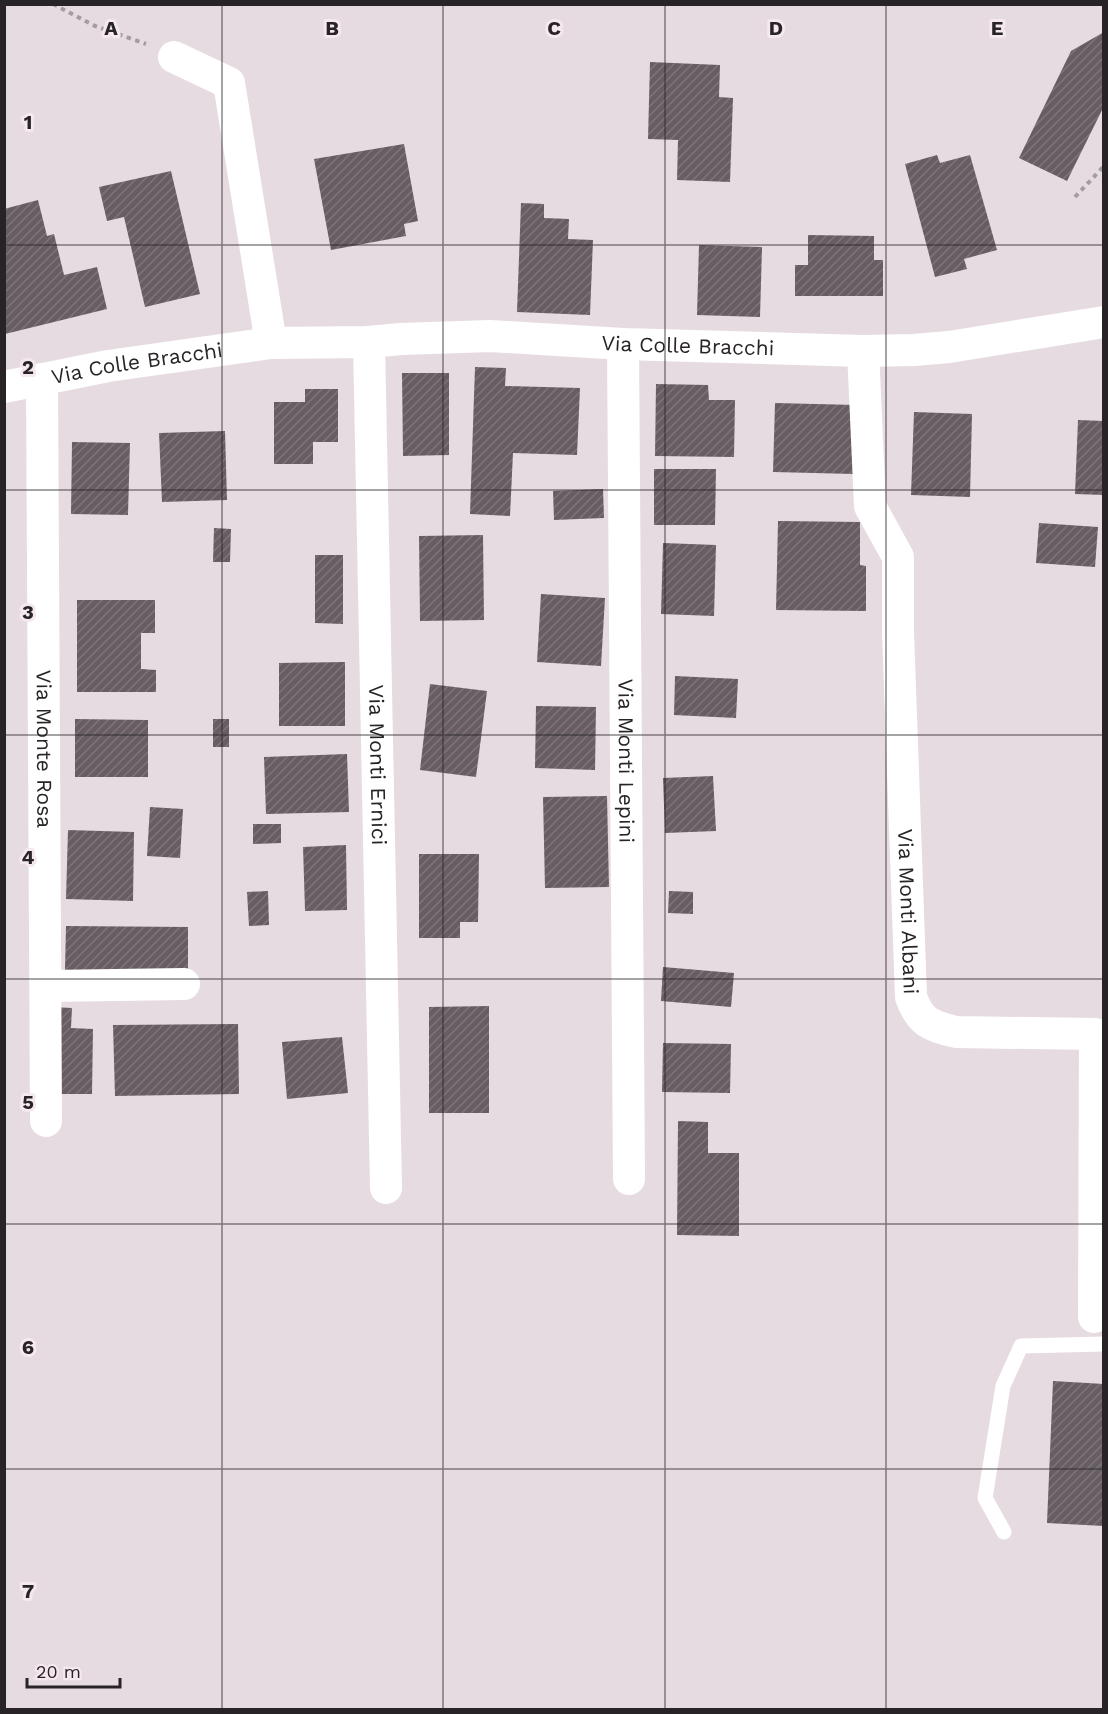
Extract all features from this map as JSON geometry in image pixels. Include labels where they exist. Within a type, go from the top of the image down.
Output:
[{"type":"street","points":[[174,57],[229,83],[270,343]]},
{"type":"street","name":"Via Colle Bracchi","points":[[4,387],[108,366],[270,343],[369,342],[490,336],[623,344],[863,351],[914,350],[949,347],[1104,322]]},
{"type":"street","name":"Via Monti Ernici","points":[[369,342],[386,1188]]},
{"type":"street","name":"Via Monti Lepini","points":[[623,344],[629,1179]]},
{"type":"street","name":"Via Monti Albani","points":[[863,351],[870,506],[898,557],[898,632],[911,997],[916,1010],[923,1019],[936,1028],[956,1032],[1099,1032],[1099,1331]]},
{"type":"street","name":"Via Monte Rosa","points":[[42,379],[46,1121]]},
{"type":"street","points":[[46,986],[184,984]]},
{"type":"lane","points":[[1004,1532],[985,1498],[1003,1386],[1021,1346],[1099,1331]]},
{"type":"path","points":[[53,4],[95,26],[174,57]]},
{"type":"path","points":[[1076,197],[1104,166]]},
{"type":"building","points":[[1104,32],[1104,106],[1067,181],[1019,158],[1071,51]]},
{"type":"building","points":[[650,62],[720,65],[719,97],[733,98],[730,182],[677,180],[678,140],[648,139]]},
{"type":"building","points":[[404,144],[418,221],[404,224],[406,236],[331,250],[314,159]]},
{"type":"building","points":[[937,155],[940,163],[970,155],[997,250],[964,259],[967,269],[935,277],[905,164]]},
{"type":"building","points":[[171,171],[200,294],[145,307],[124,217],[107,221],[99,187]]},
{"type":"building","points":[[38,200],[47,236],[54,234],[64,275],[97,267],[107,309],[5,334],[4,209]]},
{"type":"building","points":[[521,203],[544,204],[544,218],[569,219],[568,239],[593,240],[590,315],[517,312]]},
{"type":"building","points":[[808,235],[874,236],[874,260],[883,260],[883,296],[795,296],[795,265],[808,265]]},
{"type":"building","points":[[699,245],[762,247],[760,317],[697,315]]},
{"type":"building","points":[[475,367],[506,368],[505,386],[580,388],[577,455],[513,453],[510,516],[470,514]]},
{"type":"building","points":[[402,373],[449,373],[449,455],[403,456]]},
{"type":"building","points":[[656,384],[708,385],[709,400],[735,400],[734,457],[655,456]]},
{"type":"building","points":[[305,389],[338,389],[338,442],[313,442],[313,464],[274,464],[274,402],[305,402]]},
{"type":"building","points":[[775,403],[856,405],[854,474],[773,472]]},
{"type":"building","points":[[914,412],[972,414],[970,497],[911,495]]},
{"type":"building","points":[[1078,420],[1104,421],[1104,495],[1075,494]]},
{"type":"building","points":[[225,431],[227,500],[162,502],[159,433]]},
{"type":"building","points":[[72,442],[130,443],[128,515],[71,514]]},
{"type":"building","points":[[654,469],[716,469],[715,525],[654,525]]},
{"type":"building","points":[[603,489],[604,518],[554,520],[553,491]]},
{"type":"building","points":[[778,521],[860,522],[860,565],[866,566],[866,611],[776,610]]},
{"type":"building","points":[[1039,523],[1098,527],[1095,567],[1036,563]]},
{"type":"building","points":[[214,528],[231,529],[230,562],[213,562]]},
{"type":"building","points":[[483,535],[484,620],[420,621],[419,536]]},
{"type":"building","points":[[663,543],[716,545],[714,616],[661,614]]},
{"type":"building","points":[[315,555],[343,555],[343,624],[315,623]]},
{"type":"building","points":[[541,594],[605,598],[601,666],[537,662]]},
{"type":"building","points":[[77,600],[155,600],[155,633],[141,633],[141,669],[156,670],[156,692],[77,692]]},
{"type":"building","points":[[345,662],[345,726],[279,726],[279,663]]},
{"type":"building","points":[[675,676],[738,679],[736,718],[674,715]]},
{"type":"building","points":[[430,684],[487,691],[476,777],[420,770]]},
{"type":"building","points":[[536,706],[596,707],[595,770],[535,768]]},
{"type":"building","points":[[75,719],[148,720],[148,777],[75,777]]},
{"type":"building","points":[[213,719],[229,719],[229,747],[213,747]]},
{"type":"building","points":[[347,754],[349,812],[266,814],[264,757]]},
{"type":"building","points":[[713,776],[716,831],[665,833],[663,778]]},
{"type":"building","points":[[607,796],[609,887],[545,888],[543,797]]},
{"type":"building","points":[[150,807],[183,809],[180,858],[147,856]]},
{"type":"building","points":[[253,824],[281,824],[281,843],[253,844]]},
{"type":"building","points":[[68,830],[134,832],[133,901],[66,899]]},
{"type":"building","points":[[346,845],[347,910],[305,911],[303,847]]},
{"type":"building","points":[[419,854],[479,854],[478,922],[460,922],[460,938],[419,938]]},
{"type":"building","points":[[268,891],[269,925],[249,926],[247,892]]},
{"type":"building","points":[[669,891],[693,892],[693,914],[668,913]]},
{"type":"building","points":[[66,926],[188,927],[188,972],[65,970]]},
{"type":"building","points":[[663,967],[734,973],[731,1007],[661,1001]]},
{"type":"building","points":[[489,1006],[489,1113],[429,1113],[429,1007]]},
{"type":"building","points":[[52,1007],[72,1008],[71,1028],[93,1029],[92,1094],[52,1094]]},
{"type":"building","points":[[238,1024],[239,1094],[115,1096],[113,1025]]},
{"type":"building","points":[[342,1037],[348,1093],[287,1099],[282,1042]]},
{"type":"building","points":[[663,1043],[731,1044],[730,1093],[662,1092]]},
{"type":"building","points":[[678,1121],[708,1122],[708,1153],[739,1153],[739,1236],[677,1235]]},
{"type":"building","points":[[1053,1381],[1104,1384],[1104,1526],[1047,1523]]}]
